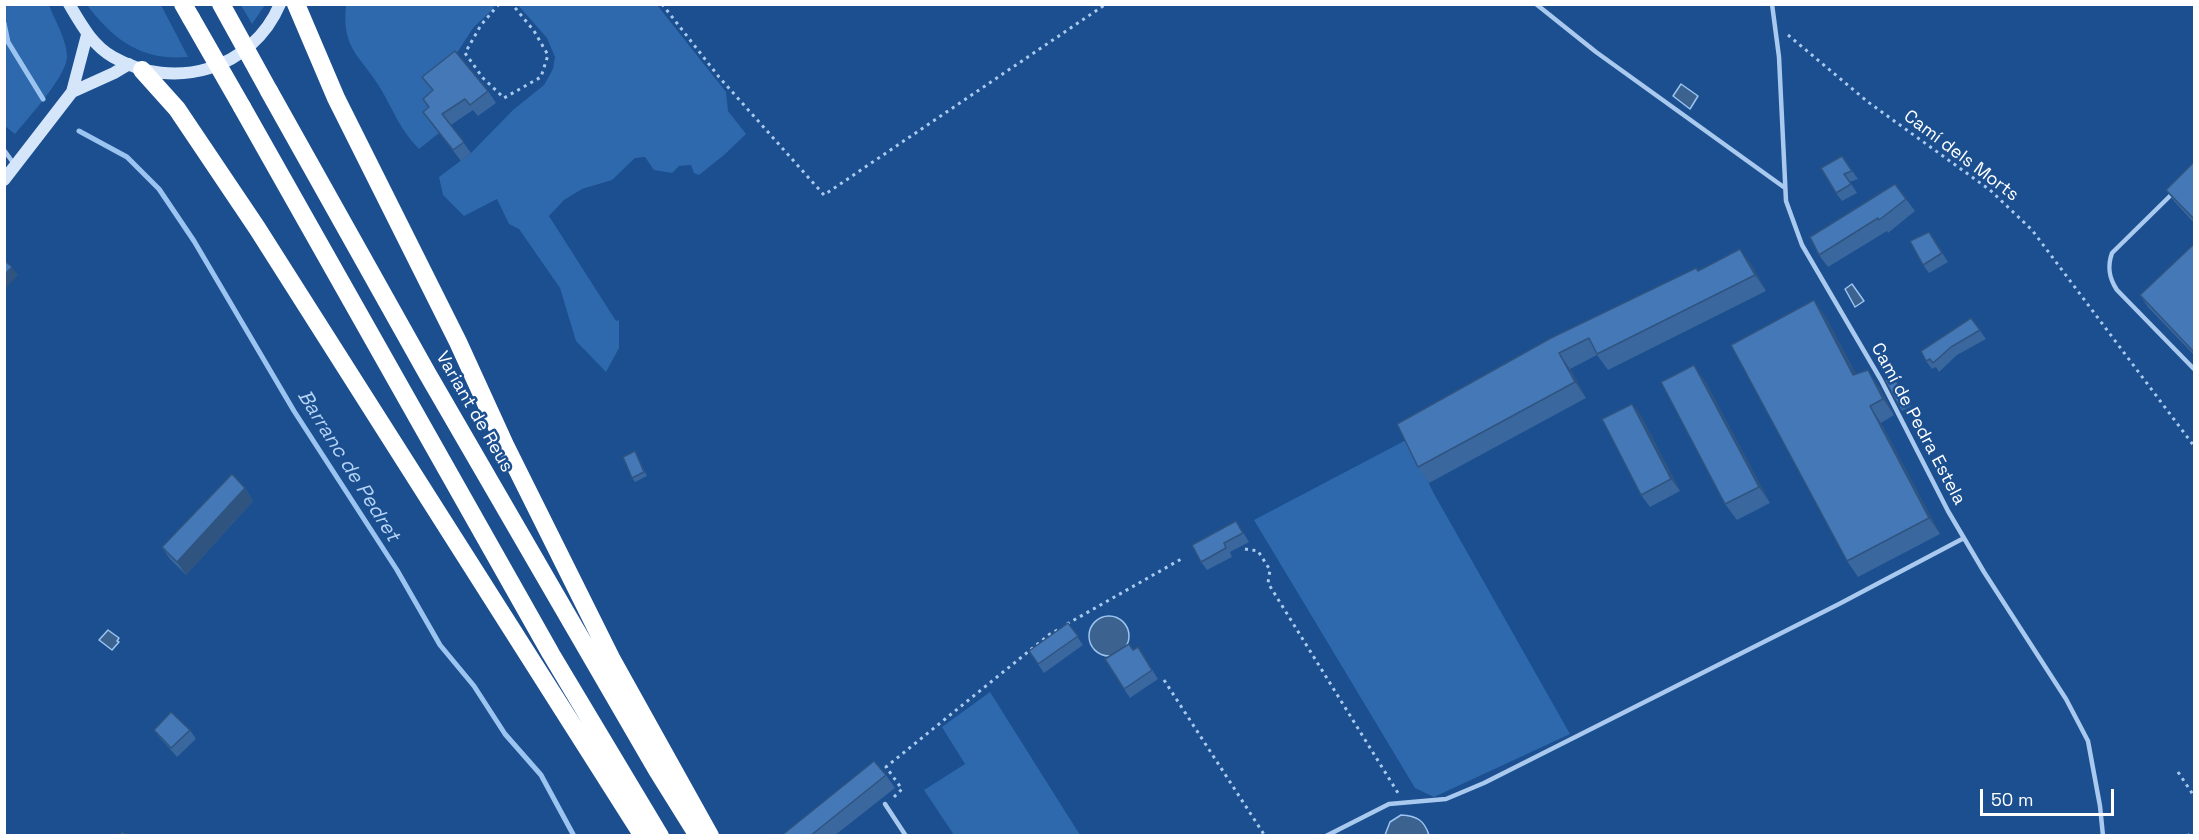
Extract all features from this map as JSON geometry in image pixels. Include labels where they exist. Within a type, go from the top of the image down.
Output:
[{"type":"highway","name":"Variant de Reus","points":[[221,4],[445,403],[657,770],[698,836]]},
{"type":"highway","points":[[296,4],[336,98],[458,342],[505,445],[612,660],[710,836]]},
{"type":"highway","points":[[187,11],[551,654],[660,836]]},
{"type":"highway","points":[[135,67],[177,109],[257,228],[643,836]]},
{"type":"main road","points":[[69,4],[87,35],[112,56],[135,67],[179,74],[215,67],[248,49],[273,21],[280,4]]},
{"type":"main road","points":[[4,180],[72,92],[87,35]]},
{"type":"main road","points":[[72,92],[114,73],[135,67]]},
{"type":"lane","points":[[1536,4],[1606,59],[1785,188]]},
{"type":"lane","name":"Camí de Pedra Estela","points":[[1772,4],[1779,57],[1786,201],[1802,245],[1881,380],[1964,538],[2066,699],[2088,741],[2103,836]]},
{"type":"lane","points":[[4,150],[15,166]]},
{"type":"lane","points":[[2178,189],[2112,253],[2108,265],[2112,283],[2117,290],[2194,369]]},
{"type":"lane","points":[[1326,836],[1389,804],[1446,799],[1484,783],[1849,599],[1964,538]]},
{"type":"lane","points":[[885,804],[906,836]]},
{"type":"path","points":[[499,4],[482,25],[465,53],[483,78],[504,98],[541,77],[548,55],[534,31],[512,4]]},
{"type":"path","points":[[662,4],[719,77],[824,195],[1106,4]]},
{"type":"path","name":"Camí dels Morts","points":[[1775,24],[1868,102],[1990,190],[2032,230],[2194,446]]},
{"type":"path","points":[[1245,549],[1258,551],[1270,570],[1268,583],[1403,802]]},
{"type":"path","points":[[885,804],[902,789],[886,767],[1050,634],[1183,558]]},
{"type":"path","points":[[1164,680],[1265,836]]},
{"type":"path","points":[[2178,772],[2194,796]]},
{"type":"path","points":[[2187,836],[2194,832]]},
{"type":"shaded area","points":[[5,4],[49,5],[63,37],[67,57],[54,86],[15,134],[5,126]]},
{"type":"shaded area","points":[[87,5],[161,5],[188,57],[156,55],[130,46],[118,38]]},
{"type":"shaded area","points":[[241,5],[265,5],[252,24]]},
{"type":"shaded area","points":[[346,5],[494,5],[493,9],[473,28],[457,53],[463,62],[431,123],[439,133],[419,149],[402,128],[375,79],[350,43],[345,20]]},
{"type":"shaded area","points":[[518,5],[657,5],[726,92],[728,111],[746,134],[699,175],[694,173],[691,165],[679,166],[672,173],[654,170],[645,157],[635,158],[612,180],[582,189],[564,200],[549,216],[616,321],[619,320],[619,348],[606,372],[576,341],[560,288],[519,229],[509,224],[497,199],[464,216],[443,195],[439,177],[471,153],[513,110],[544,85],[553,69],[555,57],[547,38]]},
{"type":"shaded area","points":[[1681,84],[1698,96],[1690,109],[1673,96]]},
{"type":"shaded area","points":[[1852,284],[1864,301],[1855,307],[1845,289]]},
{"type":"shaded area","points":[[1408,439],[1433,492],[1570,734],[1434,797],[1415,788],[1254,520]]},
{"type":"shaded area","points":[[1109,616],[1117,617],[1123,622],[1128,628],[1128,644],[1123,650],[1117,655],[1109,656],[1101,655],[1095,650],[1090,644],[1089,636],[1090,628],[1095,622],[1101,617]]},
{"type":"shaded area","points":[[108,630],[119,638],[117,641],[119,642],[112,650],[99,640]]},
{"type":"shaded area","points":[[990,692],[1080,835],[954,835],[924,790],[965,764],[942,727]]},
{"type":"shaded area","points":[[1401,815],[1419,820],[1429,835],[1385,835],[1390,822]]},
{"type":"building","points":[[455,51],[488,91],[470,105],[465,99],[442,114],[464,142],[453,150],[423,112],[429,107],[423,99],[433,90],[422,77]]},
{"type":"building","points":[[1842,156],[1852,171],[1844,174],[1851,184],[1836,193],[1821,168]]},
{"type":"building","points":[[2194,162],[2194,219],[2166,190]]},
{"type":"building","points":[[1895,184],[1906,199],[1879,220],[1878,218],[1819,255],[1810,237]]},
{"type":"building","points":[[1929,232],[1942,253],[1923,265],[1910,241]]},
{"type":"building","points":[[2194,244],[2194,352],[2140,295]]},
{"type":"building","points":[[1740,249],[1755,275],[1597,354],[1589,338],[1559,353],[1575,382],[1418,467],[1397,424],[1551,338],[1696,268],[1698,271]]},
{"type":"building","points":[[4,260],[12,267],[4,275]]},
{"type":"building","points":[[1814,300],[1853,375],[1868,370],[1883,399],[1870,406],[1929,518],[1847,561],[1731,345]]},
{"type":"building","points":[[1971,318],[1980,330],[1951,347],[1933,363],[1930,359],[1926,361],[1921,351]]},
{"type":"building","points":[[1694,365],[1759,487],[1725,504],[1661,382]]},
{"type":"building","points":[[1894,377],[1908,401],[1899,406],[1885,380]]},
{"type":"building","points":[[1632,404],[1671,479],[1641,495],[1602,419]]},
{"type":"building","points":[[635,451],[644,472],[632,478],[623,457]]},
{"type":"building","points":[[232,474],[245,488],[177,562],[162,547]]},
{"type":"building","points":[[1236,521],[1243,533],[1224,543],[1226,548],[1201,562],[1192,545]]},
{"type":"building","points":[[1068,623],[1078,636],[1038,664],[1029,651]]},
{"type":"building","points":[[1129,644],[1133,650],[1138,647],[1152,670],[1124,689],[1105,659]]},
{"type":"building","points":[[171,712],[190,730],[171,748],[154,730]]},
{"type":"building","points":[[874,761],[886,775],[810,836],[781,836]]},
{"type":"waterway","name":"Barranc de Pedret","points":[[4,23],[8,42],[43,99]]},
{"type":"waterway","name":"Barranc de Pedret","points":[[79,131],[127,157],[159,189],[194,241],[294,411],[397,570],[440,645],[474,686],[505,734],[541,775],[574,836]]}]
